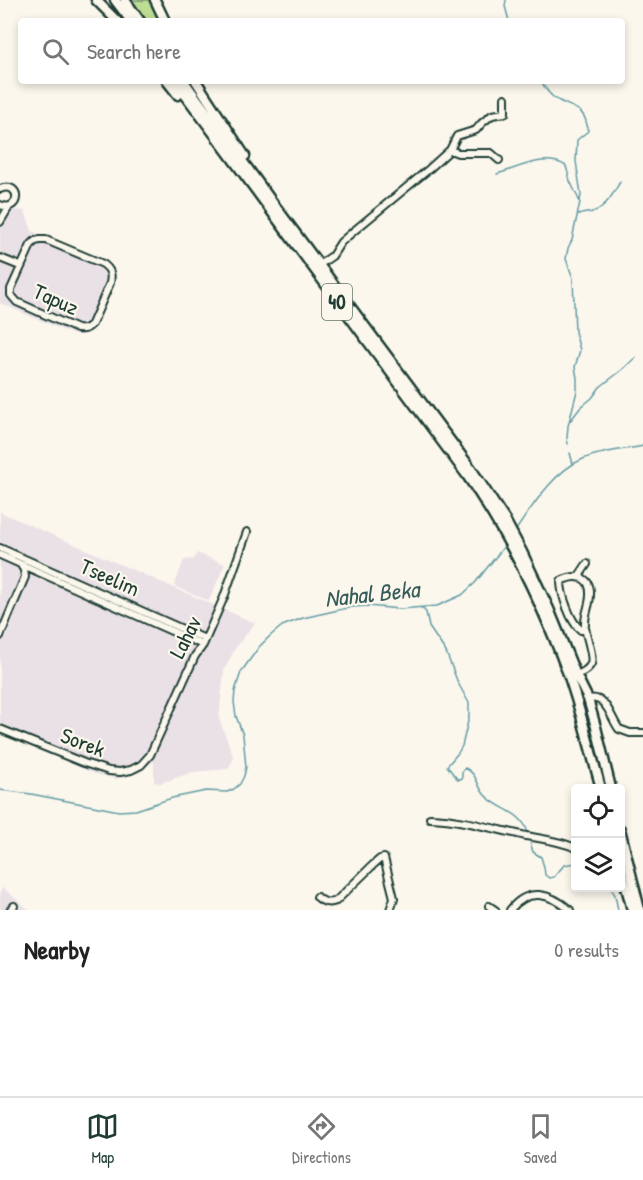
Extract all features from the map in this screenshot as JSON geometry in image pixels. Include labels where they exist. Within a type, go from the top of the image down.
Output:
[{"type":"highway","points":[[96,0],[114,18]]},
{"type":"highway","points":[[115,0],[129,18]]},
{"type":"highway","points":[[125,0],[138,18]]},
{"type":"highway","points":[[155,0],[164,18]]},
{"type":"highway","points":[[169,84],[242,173]]},
{"type":"highway","name":"40","points":[[177,84],[502,522]]},
{"type":"highway","name":"40","points":[[186,84],[472,470],[549,609],[588,699],[610,784]]},
{"type":"highway","points":[[198,84],[302,242]]},
{"type":"highway","name":"40","points":[[519,555],[568,674],[600,784]]},
{"type":"highway","points":[[623,838],[640,910]]},
{"type":"highway","points":[[625,884],[632,910]]},
{"type":"street","points":[[319,265],[332,256],[341,242],[450,150],[457,136],[476,130],[492,115],[506,113],[505,98]]},
{"type":"street","points":[[450,150],[458,153],[491,153],[499,160]]},
{"type":"street","points":[[0,189],[9,187],[15,193],[16,201],[4,213],[0,222]]},
{"type":"street","points":[[0,205],[10,207]]},
{"type":"street","name":"Tapuz","points":[[46,240],[103,264],[109,269],[111,278],[92,324],[83,330],[77,329],[17,302],[11,295],[10,289],[20,266],[31,245],[35,241],[46,240]]},
{"type":"street","name":"Tapuz","points":[[0,258],[20,266]]},
{"type":"street","name":"Lahav","points":[[150,755],[224,597],[247,532]]},
{"type":"street","name":"Tseelim","points":[[0,548],[204,642]]},
{"type":"street","name":"Tseelim","points":[[0,555],[190,640],[204,642]]},
{"type":"street","points":[[0,636],[25,577],[24,570],[18,563]]},
{"type":"street","points":[[579,576],[587,564]]},
{"type":"street","points":[[25,577],[32,572],[38,572]]},
{"type":"street","points":[[576,675],[585,671],[591,663],[585,629],[585,616],[590,595],[587,582],[579,576],[569,577],[561,581],[566,607],[574,624],[581,630],[585,629]]},
{"type":"street","points":[[190,640],[195,656]]},
{"type":"street","points":[[588,699],[599,699],[619,729],[643,734]]},
{"type":"street","name":"Sorek","points":[[0,729],[109,771],[134,769],[144,763],[150,755]]},
{"type":"street","points":[[430,818],[451,819],[571,846]]},
{"type":"street","points":[[317,897],[324,902],[336,901],[373,865],[384,858],[394,898],[390,910]]},
{"type":"street","points":[[510,910],[521,899],[534,894],[556,899],[570,910]]},
{"type":"shaded area","points":[[0,209],[25,211],[32,231],[110,265],[112,287],[93,331],[83,335],[74,335],[0,303]]},
{"type":"shaded area","points":[[0,512],[255,623],[236,647],[224,670],[219,719],[234,758],[228,769],[193,772],[158,784],[158,782],[154,783],[154,761],[139,773],[117,779],[95,774],[0,733]]},
{"type":"shaded area","points":[[197,553],[225,564],[209,601],[174,586],[184,560],[194,559]]},
{"type":"shaded area","points":[[3,888],[29,910],[0,910],[0,892]]},
{"type":"green space","points":[[131,0],[151,0],[160,18],[145,18]]},
{"type":"waterway","points":[[506,0],[508,18]]},
{"type":"waterway","points":[[543,84],[554,97],[581,112],[586,123],[588,131],[577,140],[576,161],[580,201]]},
{"type":"waterway","points":[[497,174],[541,161],[558,162],[566,166],[580,202],[566,259],[573,278],[575,332],[580,350],[575,367],[577,391],[568,426],[568,444]]},
{"type":"waterway","points":[[577,216],[593,212],[603,206],[620,182]]},
{"type":"waterway","points":[[570,421],[600,387],[636,357]]},
{"type":"waterway","name":"Nahal Beka","points":[[516,530],[545,490],[572,464],[597,454],[643,446]]},
{"type":"waterway","points":[[570,453],[573,464]]},
{"type":"waterway","name":"Nahal Beka","points":[[0,790],[119,811],[136,810],[172,798],[206,791],[227,792],[234,789],[240,784],[246,767],[243,735],[236,716],[235,691],[241,672],[270,636],[282,626],[303,618],[352,607],[400,609],[437,606],[462,595],[475,583],[506,544]]},
{"type":"waterway","points":[[421,608],[426,612],[429,627],[446,652],[458,683],[469,703],[469,717],[462,746],[447,766],[458,780],[462,778],[465,768],[469,770],[484,794],[520,819],[528,833]]},
{"type":"waterway","points":[[529,838],[533,852],[541,857],[545,875],[549,878],[554,877],[564,865],[571,864]]},
{"type":"waterway","points":[[613,892],[618,910]]}]
